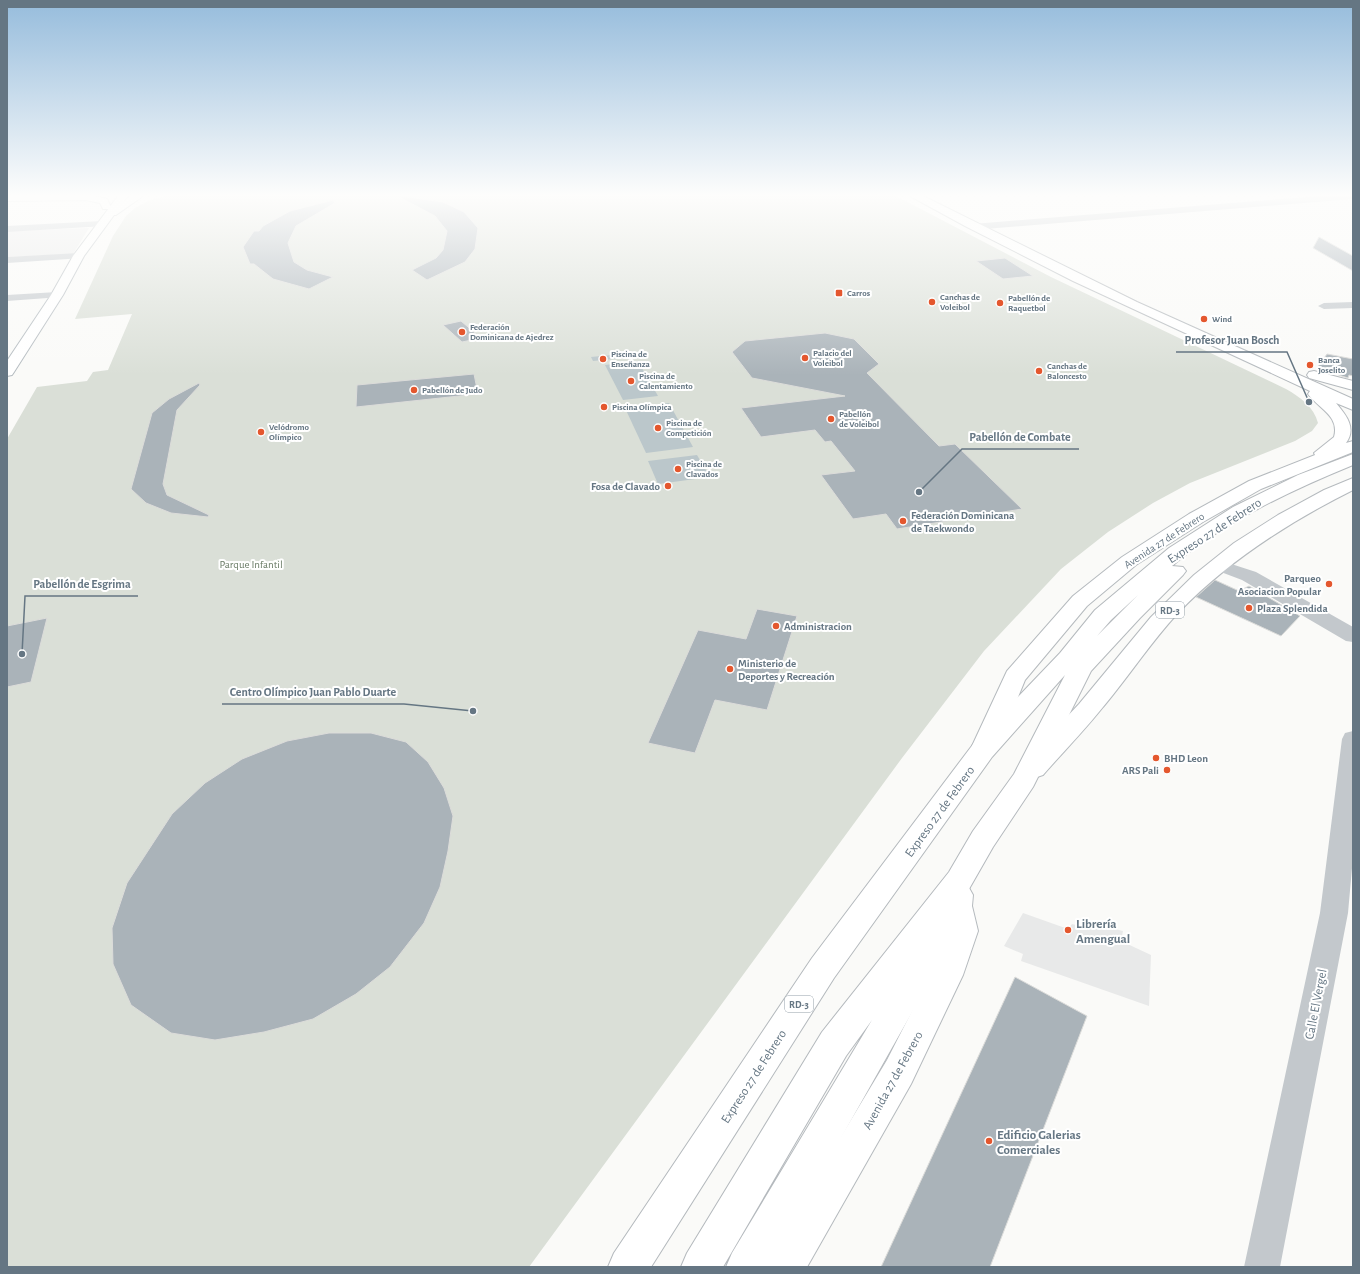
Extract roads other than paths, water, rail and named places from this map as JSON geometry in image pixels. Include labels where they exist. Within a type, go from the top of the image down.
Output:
[{"type":"main road","points":[[1031,255],[1142,310],[1290,372],[1353,394]]},
{"type":"main road","points":[[1052,255],[1122,288],[1353,405]]},
{"type":"main road","points":[[8,369],[57,295],[79,256]]},
{"type":"main road","points":[[1290,372],[1353,386]]},
{"type":"main road","points":[[1290,372],[1334,409],[1342,427],[1343,436],[1338,443],[1303,466]]},
{"type":"main road","name":"Avenida 27 de Febrero","points":[[983,750],[1015,677],[1080,602],[1128,560],[1255,485],[1353,446]]},
{"type":"main road","name":"Expreso 27 de Febrero","points":[[628,1267],[823,968],[983,750],[1068,658],[1103,615],[1176,552],[1240,511],[1271,494],[1353,459]]},
{"type":"main road","name":"Expreso 27 de Febrero","points":[[701,1267],[834,1044],[958,894],[983,839],[1024,780],[1081,668],[1132,612],[1182,565],[1258,517],[1337,479],[1353,474]]},
{"type":"main road","name":"RD-3","points":[[1024,780],[1094,702],[1152,628],[1182,597],[1219,565],[1300,509],[1353,483]]},
{"type":"main road","points":[[746,1267],[958,894]]},
{"type":"main road","name":"Avenida 27 de Febrero","points":[[786,1267],[899,1072],[946,975],[963,931],[958,894]]},
{"type":"street","points":[[7,260],[79,256]]},
{"type":"street","points":[[7,298],[57,295]]},
{"type":"street","points":[[1324,306],[1353,305]]},
{"type":"street","points":[[1219,565],[1249,576],[1353,636]]},
{"type":"street","name":"Calle El Vergel","points":[[1262,1267],[1334,913],[1353,739]]},
{"type":"place","name":"Carros","points":[[839,293]]},
{"type":"place","name":"Canchas de Voleibol","points":[[932,302]]},
{"type":"place","name":"Pabellón de Raquetbol","points":[[1000,303]]},
{"type":"place","name":"Wind","points":[[1204,319]]},
{"type":"place","name":"Federación Dominicana de Ajedrez","points":[[462,332]]},
{"type":"place","name":"Palacio del Voleibol","points":[[805,358]]},
{"type":"place","name":"Piscina de Enseñanza","points":[[603,359]]},
{"type":"place","name":"Banca Joselito","points":[[1310,365]]},
{"type":"place","name":"Canchas de Baloncesto","points":[[1039,371]]},
{"type":"place","name":"Piscina de Calentamiento","points":[[631,381]]},
{"type":"place","name":"Pabellón de Judo","points":[[414,390]]},
{"type":"place","name":"Profesor Juan Bosch","points":[[1309,402]]},
{"type":"place","name":"Piscina Olímpica","points":[[604,407]]},
{"type":"place","name":"Pabellón de Voleibol","points":[[831,419]]},
{"type":"place","name":"Piscina de Competición","points":[[658,428]]},
{"type":"place","name":"Velódromo Olímpico","points":[[261,432]]},
{"type":"place","name":"Piscina de Clavados","points":[[678,469]]},
{"type":"place","name":"Fosa de Clavado","points":[[668,486]]},
{"type":"place","name":"Pabellón de Combate","points":[[919,492]]},
{"type":"place","name":"Federación Dominicana de Taekwondo","points":[[903,521]]},
{"type":"place","name":"Parqueo Asociacion Popular","points":[[1329,584]]},
{"type":"place","name":"Plaza Splendida","points":[[1249,608]]},
{"type":"place","name":"Administracion","points":[[776,626]]},
{"type":"place","name":"Pabellón de Esgrima","points":[[22,654]]},
{"type":"place","name":"Ministerio de Deportes y Recreación","points":[[730,669]]},
{"type":"place","name":"Centro Olímpico Juan Pablo Duarte","points":[[473,711]]},
{"type":"place","name":"BHD Leon","points":[[1156,758]]},
{"type":"place","name":"ARS Pali","points":[[1167,770]]},
{"type":"place","name":"Librería Amengual","points":[[1068,930]]},
{"type":"place","name":"Edificio Galerias Comerciales","points":[[989,1141]]},
{"type":"park label","name":"Parque Infantil","points":[[251,564]]}]
